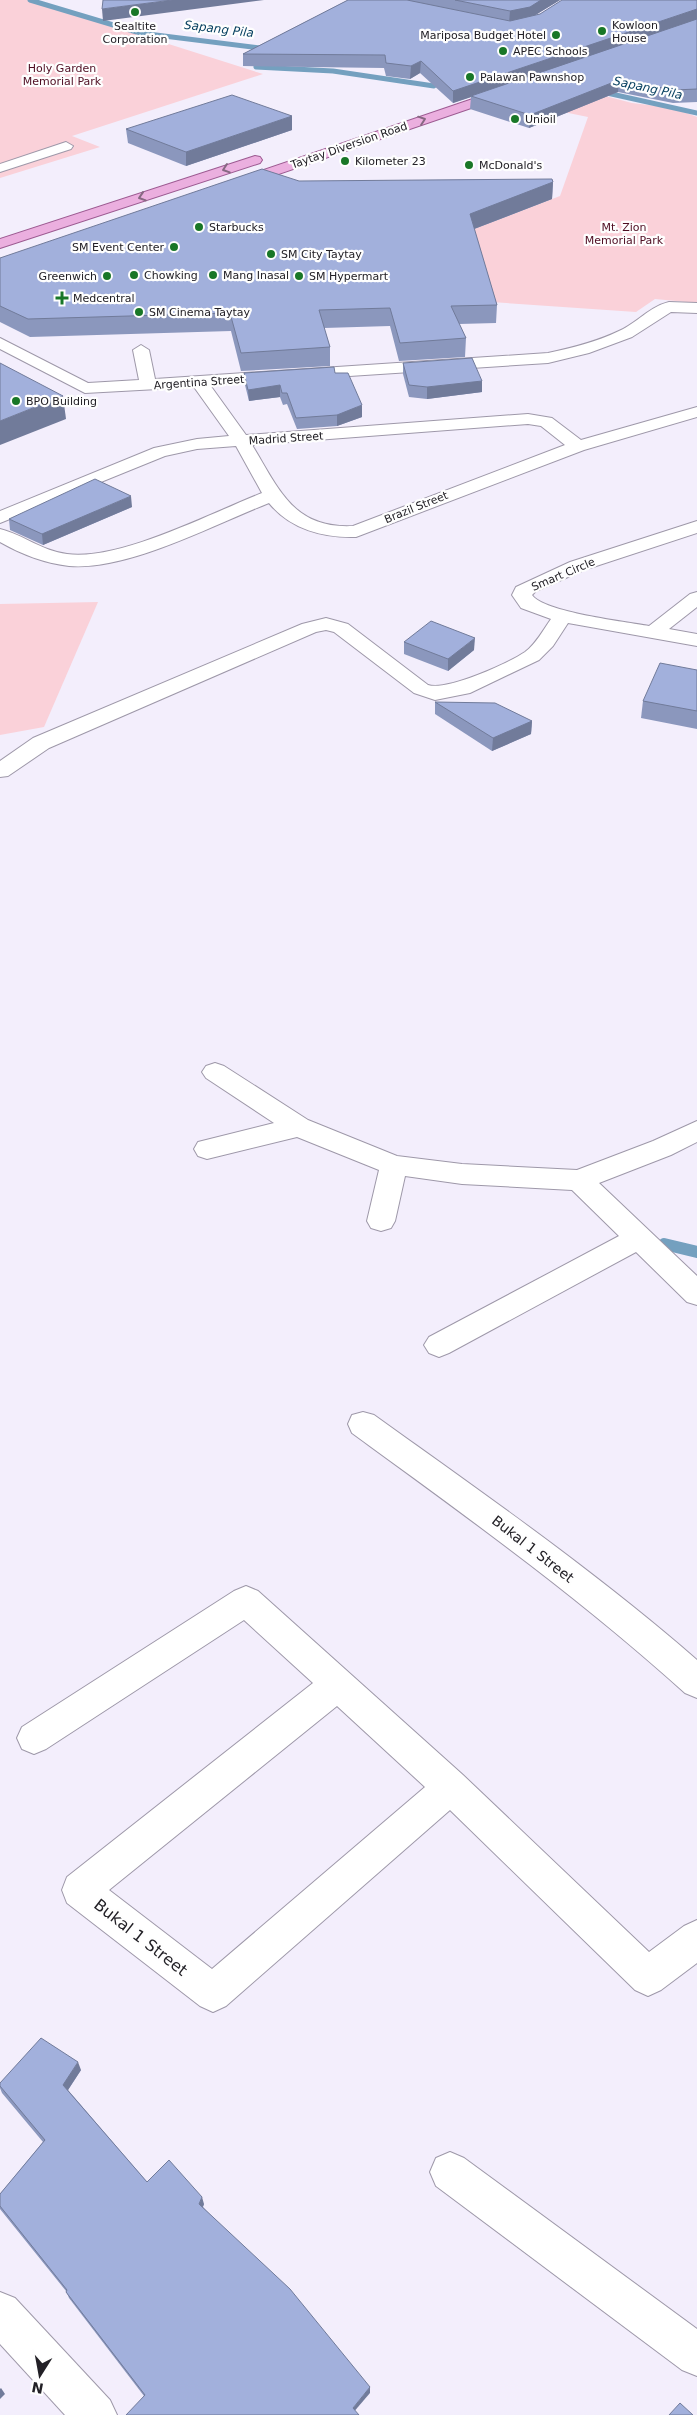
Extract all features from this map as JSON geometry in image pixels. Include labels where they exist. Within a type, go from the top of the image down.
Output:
[{"type":"main road","name":"Taytay Diversion Road","points":[[222,188],[520,86]]},
{"type":"main road","points":[[0,244],[263,157]]},
{"type":"street","points":[[0,168],[66,146]]},
{"type":"street","name":"Argentina Street","points":[[0,343],[85,388],[148,385],[548,358],[583,350],[626,334],[658,311],[669,307],[697,308]]},
{"type":"street","points":[[141,350],[148,385]]},
{"type":"street","name":"Brazil Street","points":[[198,381],[241,441],[272,495],[287,512],[314,526],[343,533],[356,531],[578,446],[697,412]]},
{"type":"street","name":"Madrid Street","points":[[0,518],[160,452],[197,444],[528,419],[546,422],[578,446]]},
{"type":"street","points":[[0,534],[24,549],[58,558],[85,561],[105,560],[136,550],[272,495]]},
{"type":"street","name":"Smart Circle","points":[[697,527],[577,566],[523,591],[522,598],[528,604],[562,616],[697,640]]},
{"type":"street","points":[[652,633],[697,598]]},
{"type":"street","points":[[0,771],[41,743],[309,628],[326,624],[341,628],[421,689],[435,694],[463,689],[532,656],[546,642],[562,616]]},
{"type":"street","points":[[215,1072],[299,1127],[394,1165],[462,1174],[580,1180],[662,1148],[697,1130]]},
{"type":"street","points":[[207,1149],[299,1127]]},
{"type":"street","points":[[381,1221],[394,1165]]},
{"type":"street","points":[[580,1180],[697,1294]]},
{"type":"street","points":[[439,1345],[639,1238]]},
{"type":"street","name":"Bukal 1 Street","points":[[363,1424],[527,1543],[672,1659],[697,1682]]},
{"type":"street","points":[[34,1738],[246,1601],[450,1787],[648,1977],[697,1939]]},
{"type":"street","name":"Bukal 1 Street","points":[[337,1685],[80,1890],[213,1993],[450,1787]]},
{"type":"street","points":[[450,2172],[697,2354]]},
{"type":"street","points":[[0,2313],[95,2415]]},
{"type":"green space","name":"Holy Garden Memorial Park","points":[[0,0],[30,0],[263,74],[72,136],[100,147],[0,178]]},
{"type":"green space","name":"Mt. Zion Memorial Park","points":[[590,92],[632,103],[674,108],[697,117],[697,303],[655,299],[636,312],[491,302],[469,231],[560,196],[588,117],[510,101]]},
{"type":"green space","points":[[98,602],[44,727],[0,735],[0,604]]},
{"type":"building","points":[[103,0],[172,0],[102,9]]},
{"type":"building","points":[[348,0],[407,0],[510,21],[540,14],[562,0],[697,0],[697,9],[453,91],[421,61],[411,66],[386,63],[385,55],[243,54]]},
{"type":"building","points":[[455,0],[541,0],[530,7],[510,11]]},
{"type":"building","points":[[697,19],[697,89],[674,90],[619,80],[530,115],[471,96]]},
{"type":"building","points":[[232,95],[292,116],[186,152],[126,129]]},
{"type":"building","name":"SM City Taytay","points":[[262,169],[299,181],[552,179],[553,182],[470,214],[497,305],[451,306],[466,338],[400,343],[390,308],[319,310],[330,347],[241,353],[230,313],[28,319],[0,306],[0,258]]},
{"type":"building","points":[[472,358],[482,381],[427,387],[409,385],[403,363]]},
{"type":"building","points":[[0,363],[63,396],[0,421]]},
{"type":"building","points":[[334,367],[335,373],[348,373],[362,405],[337,415],[296,418],[287,393],[282,393],[280,385],[248,390],[244,373]]},
{"type":"building","points":[[95,479],[131,496],[42,534],[9,519]]},
{"type":"building","points":[[431,621],[475,638],[448,659],[404,642]]},
{"type":"building","points":[[660,663],[697,670],[697,711],[643,701]]},
{"type":"building","points":[[435,702],[495,703],[532,721],[493,738]]},
{"type":"building","points":[[41,2038],[78,2062],[63,2085],[147,2182],[169,2160],[202,2197],[199,2204],[290,2289],[370,2387],[353,2408],[359,2415],[126,2415],[145,2395],[66,2292],[67,2290],[0,2206],[0,2194],[45,2140],[0,2086],[0,2083]]},
{"type":"building","points":[[680,2403],[693,2415],[669,2415]]},
{"type":"waterway","name":"Sapang Pila","points":[[30,0],[140,33],[260,48],[270,57],[256,67],[333,71],[434,86]]},
{"type":"waterway","name":"Sapang Pila","points":[[598,91],[697,113]]},
{"type":"waterway","points":[[664,1244],[697,1252]]},
{"type":"place","name":"Sealtite Corporation","points":[[135,12]]},
{"type":"place","name":"Kowloon House","points":[[602,31]]},
{"type":"place","name":"Mariposa Budget Hotel","points":[[556,35]]},
{"type":"place","name":"APEC Schools","points":[[503,51]]},
{"type":"place","name":"Palawan Pawnshop","points":[[470,77]]},
{"type":"place","name":"Unioil","points":[[515,119]]},
{"type":"place","name":"Kilometer 23","points":[[345,161]]},
{"type":"place","name":"McDonald's","points":[[469,165]]},
{"type":"place","name":"Starbucks","points":[[199,227]]},
{"type":"place","name":"SM Event Center","points":[[174,247]]},
{"type":"place","name":"SM City Taytay","points":[[271,254]]},
{"type":"place","name":"Chowking","points":[[134,275]]},
{"type":"place","name":"Mang Inasal","points":[[213,275]]},
{"type":"place","name":"Greenwich","points":[[107,276]]},
{"type":"place","name":"SM Hypermart","points":[[299,276]]},
{"type":"place","name":"Medcentral","points":[[62,298]]},
{"type":"place","name":"SM Cinema Taytay","points":[[139,312]]},
{"type":"place","name":"BPO Building","points":[[16,401]]}]
